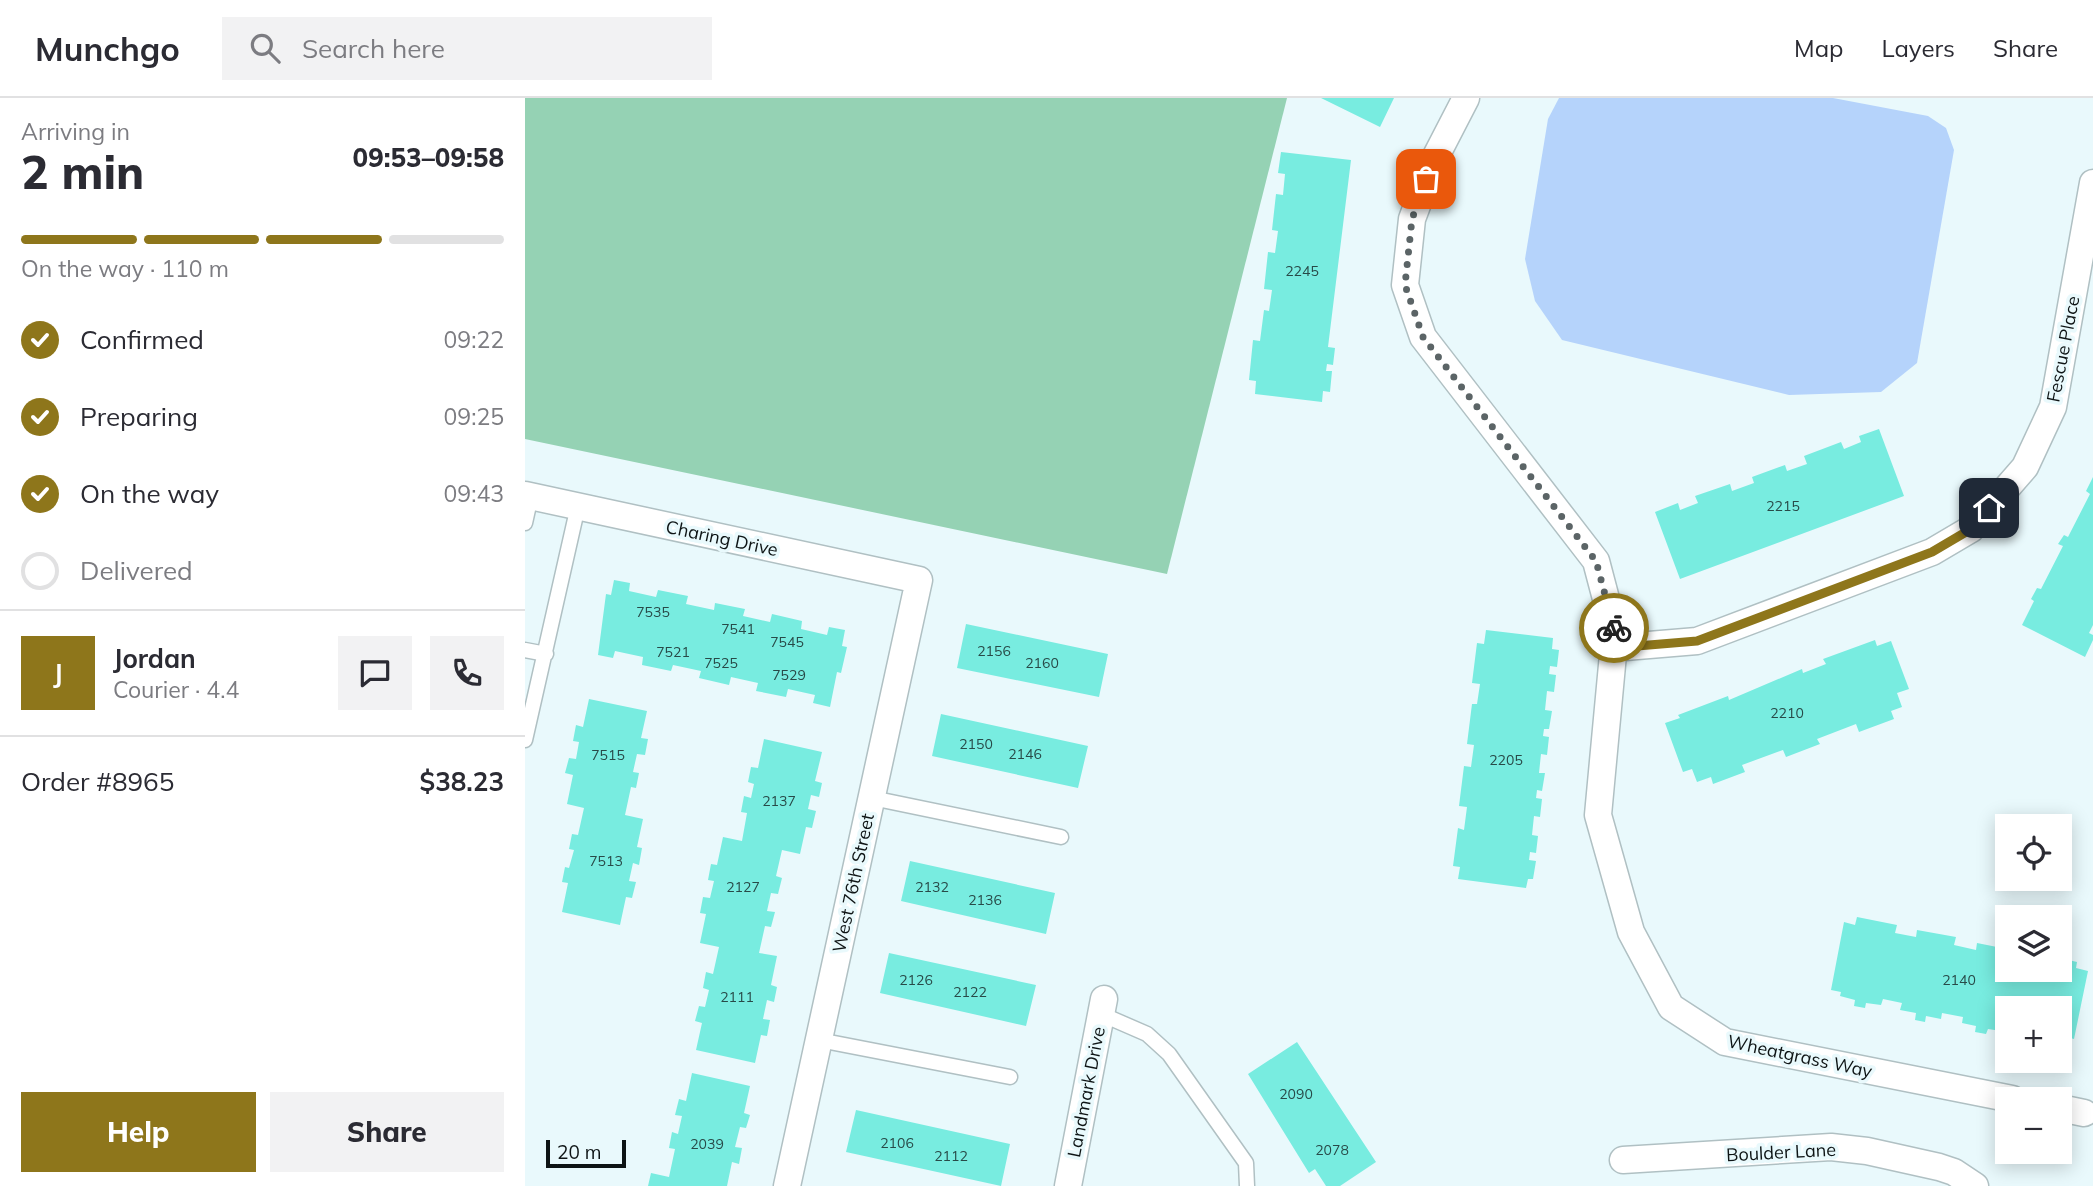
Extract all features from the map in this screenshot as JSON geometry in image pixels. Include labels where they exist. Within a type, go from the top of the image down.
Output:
[{"type":"street","name":"Wheatgrass Way","points":[[1466,98],[1434,160],[1412,219],[1405,285],[1423,337],[1596,561],[1615,633],[1598,815],[1631,932],[1671,1007],[1725,1042],[1995,1096]]},
{"type":"street","name":"Fescue Place","points":[[1613,648],[1697,641],[1932,552],[1971,529],[2025,467],[2053,407],[2093,183]]},
{"type":"street","name":"Charing Drive","points":[[528,495],[919,580]]},
{"type":"street","name":"West 76th Street","points":[[787,1186],[919,580]]},
{"type":"street","name":"Landmark Drive","points":[[1068,1186],[1103,1006]]},
{"type":"street","name":"Boulder Lane","points":[[1623,1160],[1756,1154],[1792,1147],[1843,1147],[1938,1167],[1954,1172],[1975,1186]]},
{"type":"lane","points":[[525,523],[528,495]]},
{"type":"lane","points":[[525,740],[578,506]]},
{"type":"lane","points":[[525,650],[545,654]]},
{"type":"lane","points":[[872,798],[1061,837]]},
{"type":"lane","points":[[1103,1006],[1147,1034],[1169,1054],[1246,1163],[1247,1186]]},
{"type":"lane","points":[[819,1040],[1010,1077]]},
{"type":"green space","points":[[525,98],[1287,98],[1167,574],[525,439]]},
{"type":"water","points":[[1559,98],[1833,98],[1928,116],[1946,128],[1954,150],[1917,363],[1881,392],[1789,395],[1562,340],[1535,301],[1525,259],[1548,119]]},
{"type":"building","points":[[1321,98],[1394,98],[1380,127]]},
{"type":"building","points":[[1281,152],[1351,160],[1328,347],[1335,348],[1333,365],[1327,364],[1326,371],[1332,371],[1330,392],[1323,391],[1322,402],[1255,394],[1256,381],[1249,380],[1253,340],[1260,341],[1264,310],[1269,311],[1272,290],[1264,289],[1268,252],[1275,253],[1278,231],[1272,230],[1276,194],[1283,195],[1285,174],[1278,173]]},
{"type":"building","points":[[1879,429],[1904,496],[1680,579],[1655,512],[1678,503],[1680,510],[1698,503],[1695,496],[1730,484],[1732,491],[1754,483],[1752,477],[1785,465],[1787,471],[1807,464],[1804,456],[1841,442],[1844,449],[1861,442],[1859,436]]},
{"type":"building","points":[[2093,477],[2093,625],[2089,633],[2093,635],[2093,640],[2085,657],[2022,625],[2034,601],[2031,599],[2037,588],[2041,589],[2063,546],[2058,544],[2064,535],[2068,537],[2090,494],[2086,491]]},
{"type":"building","points":[[614,580],[630,583],[629,591],[656,597],[658,590],[688,596],[686,604],[714,610],[715,603],[745,609],[743,616],[770,622],[772,614],[802,621],[801,629],[827,635],[829,627],[845,630],[842,646],[847,647],[841,673],[837,672],[830,707],[813,703],[815,695],[788,689],[786,697],[756,691],[758,683],[731,677],[729,685],[699,678],[701,671],[673,665],[671,671],[642,665],[643,657],[615,651],[613,658],[598,655],[606,594],[611,595]]},
{"type":"building","points":[[966,624],[1108,654],[1099,697],[957,668]]},
{"type":"building","points":[[1486,630],[1553,638],[1552,649],[1559,650],[1557,667],[1550,666],[1549,674],[1556,675],[1554,692],[1547,691],[1545,710],[1552,711],[1549,729],[1544,729],[1543,736],[1549,737],[1547,755],[1541,754],[1539,773],[1545,773],[1542,791],[1537,790],[1536,798],[1542,799],[1540,817],[1534,816],[1532,835],[1538,836],[1536,853],[1530,852],[1529,860],[1536,861],[1533,879],[1528,879],[1526,888],[1458,879],[1460,867],[1453,866],[1458,828],[1464,830],[1467,807],[1459,806],[1464,766],[1471,767],[1474,745],[1467,744],[1472,704],[1477,704],[1480,684],[1472,683],[1477,643],[1484,644]]},
{"type":"building","points":[[1875,640],[1877,646],[1891,641],[1909,689],[1897,693],[1902,707],[1891,711],[1894,719],[1859,732],[1856,724],[1817,739],[1820,744],[1786,757],[1783,750],[1742,765],[1745,772],[1713,784],[1711,777],[1697,782],[1692,769],[1683,772],[1665,723],[1680,718],[1678,715],[1728,696],[1729,700],[1802,669],[1803,673],[1826,664],[1823,659]]},
{"type":"building","points":[[589,699],[647,711],[641,738],[648,739],[645,755],[637,754],[633,772],[639,773],[636,788],[631,787],[625,815],[643,819],[637,847],[642,848],[639,865],[633,863],[629,881],[636,882],[632,898],[626,897],[620,925],[562,912],[568,883],[562,882],[565,867],[569,868],[574,850],[569,849],[572,834],[578,835],[584,808],[567,804],[573,775],[565,773],[569,758],[576,759],[579,742],[573,741],[576,725],[583,727]]},
{"type":"building","points":[[941,714],[1088,746],[1078,788],[932,756]]},
{"type":"building","points":[[764,739],[822,752],[815,781],[822,783],[819,797],[811,795],[808,809],[816,811],[812,828],[806,827],[800,854],[782,850],[776,876],[782,878],[778,894],[771,893],[767,911],[775,912],[771,927],[765,926],[759,953],[777,956],[771,985],[777,987],[774,1002],[767,1000],[763,1019],[770,1020],[767,1036],[761,1035],[755,1063],[696,1050],[702,1023],[695,1021],[699,1006],[705,1007],[709,990],[703,988],[706,972],[713,974],[719,947],[700,943],[706,914],[700,913],[703,897],[710,898],[714,881],[708,880],[711,864],[717,865],[723,837],[742,841],[747,813],[741,812],[744,796],[751,798],[754,784],[748,782],[751,767],[758,768]]},
{"type":"building","points":[[910,861],[1055,893],[1046,934],[901,901]]},
{"type":"building","points":[[1857,917],[1897,925],[1895,933],[1916,937],[1917,930],[1956,937],[1954,945],[1976,950],[1977,943],[1995,947],[1995,982],[2072,982],[2072,961],[2077,962],[2076,968],[2088,971],[2074,1039],[2072,996],[1995,996],[1995,1030],[1988,1029],[1986,1034],[1975,1032],[1976,1026],[1962,1023],[1963,1017],[1942,1013],[1941,1019],[1926,1016],[1925,1022],[1915,1020],[1916,1013],[1900,1010],[1902,1003],[1883,999],[1881,1005],[1866,1003],[1865,1008],[1854,1006],[1855,1000],[1831,990],[1844,922],[1855,925]]},
{"type":"building","points":[[889,953],[1036,985],[1026,1026],[880,993]]},
{"type":"building","points":[[1297,1042],[1376,1162],[1340,1186],[1326,1186],[1315,1169],[1309,1173],[1248,1074]]},
{"type":"building","points":[[692,1073],[750,1086],[744,1113],[750,1115],[746,1128],[740,1127],[735,1147],[742,1148],[739,1164],[732,1162],[727,1186],[648,1186],[651,1173],[669,1177],[675,1149],[669,1148],[672,1132],[678,1134],[682,1116],[675,1115],[679,1099],[686,1101]]},
{"type":"building","points":[[856,1110],[1010,1144],[1001,1186],[846,1152]]},
{"type":"way so far","points":[[1426,179],[1412,219],[1405,285],[1423,337],[1596,561],[1614,628]]},
{"type":"route","points":[[1614,628],[1613,648],[1697,641],[1932,552],[1971,529],[1989,508]]}]
